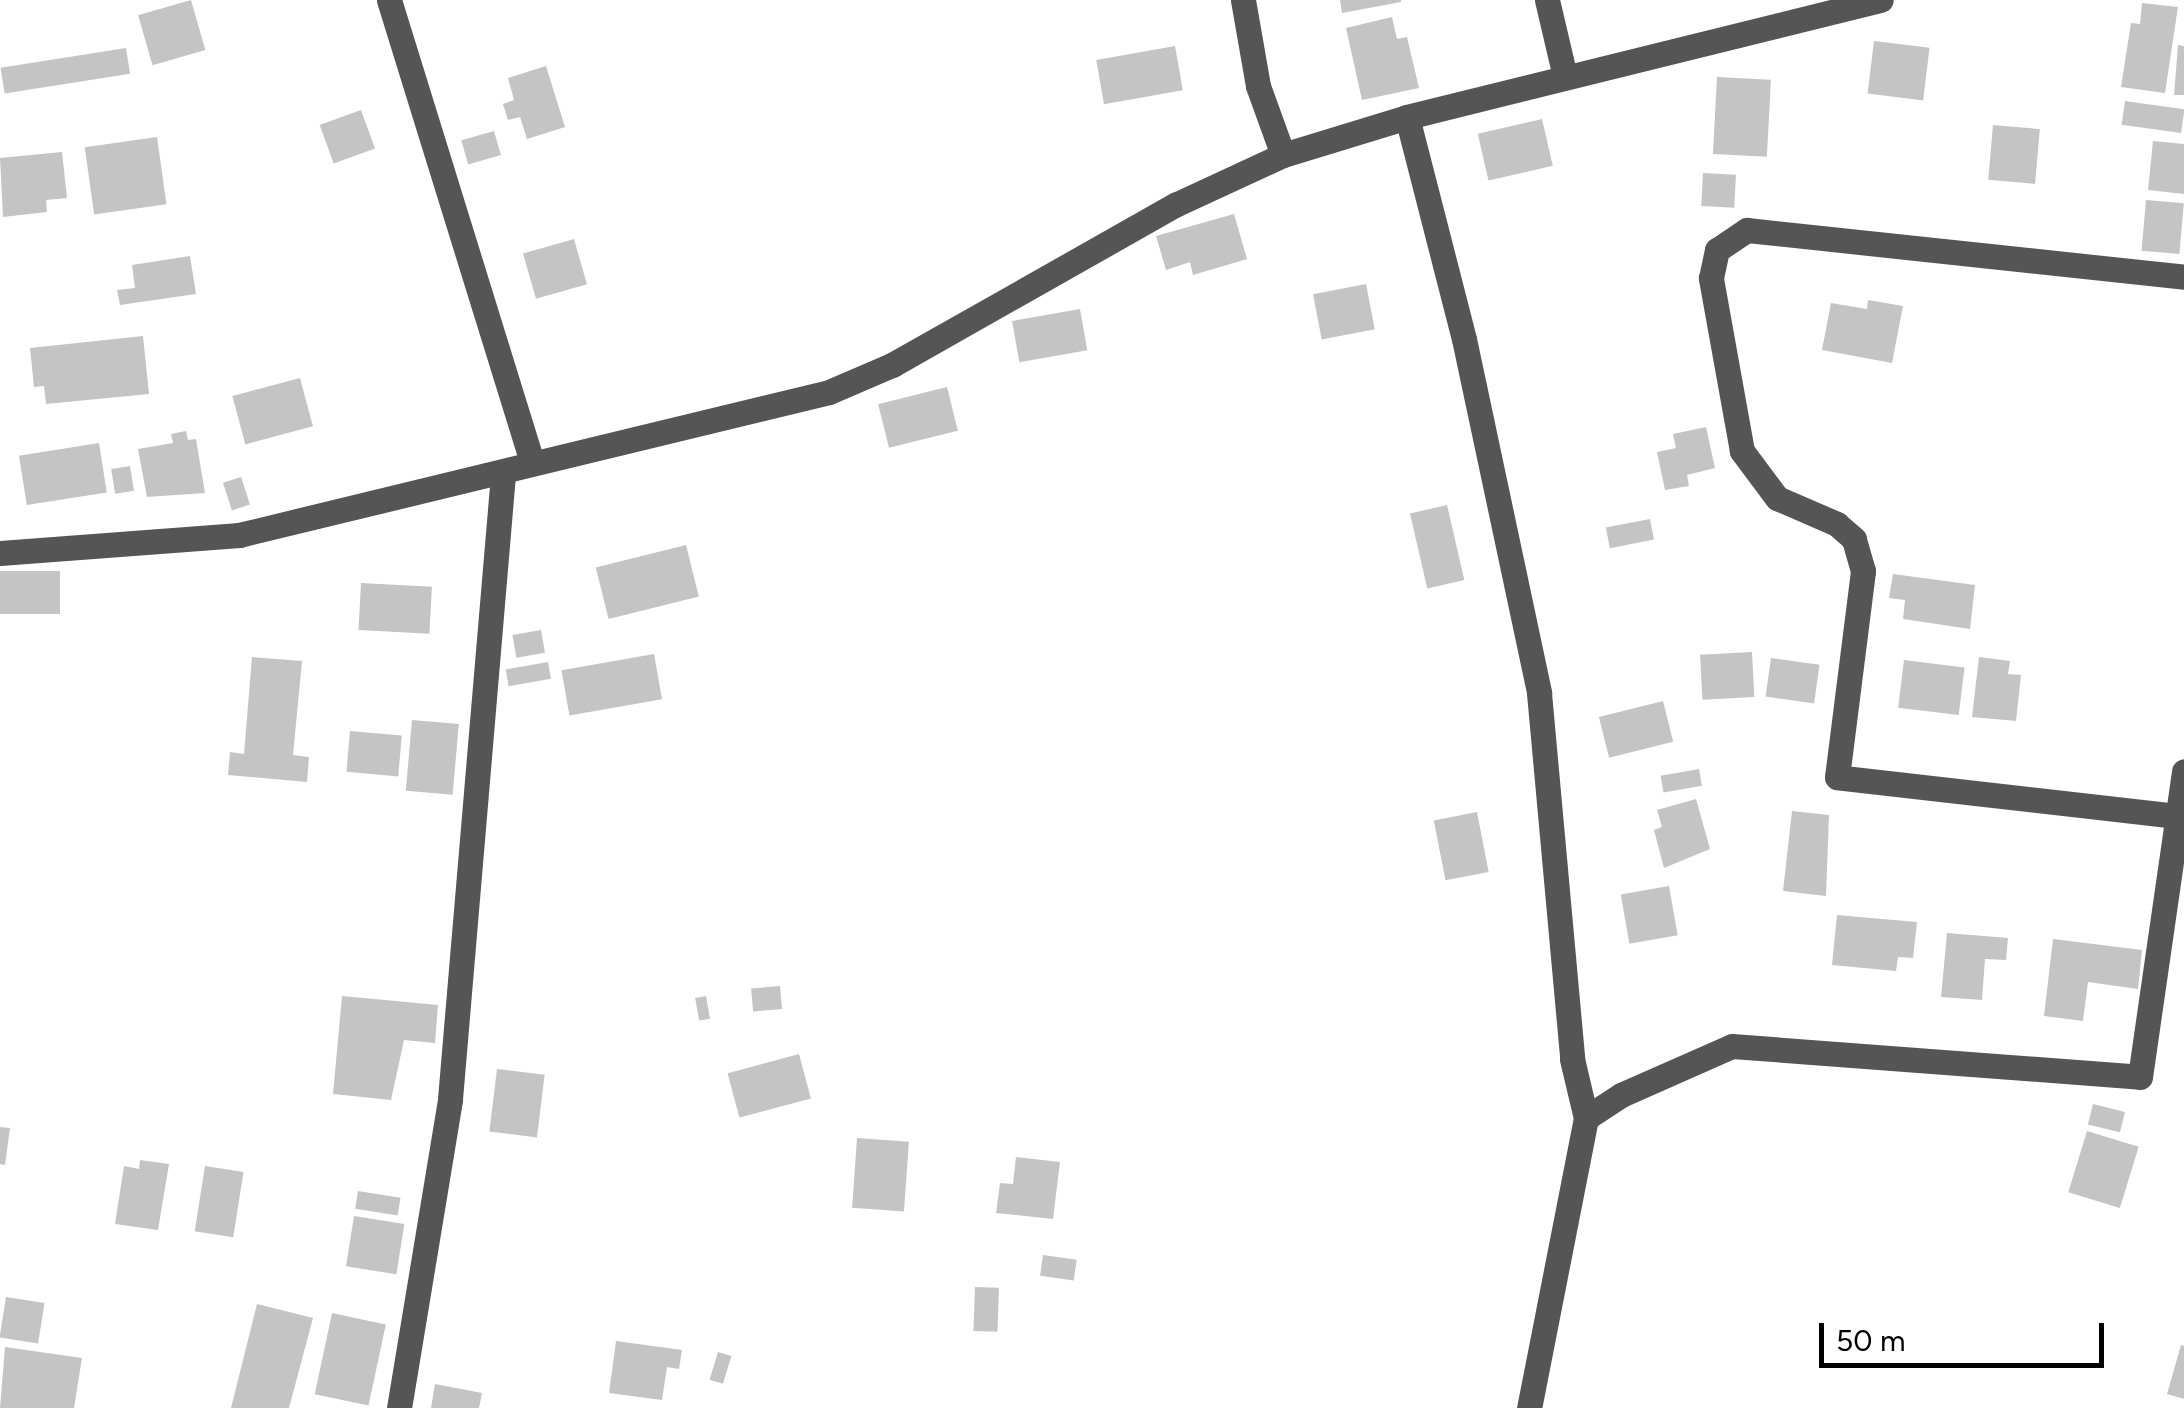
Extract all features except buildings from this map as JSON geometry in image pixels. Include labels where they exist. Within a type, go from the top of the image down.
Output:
[{"type":"street","points":[[390,0],[531,460]]},
{"type":"street","points":[[1244,0],[1258,86],[1283,155]]},
{"type":"street","points":[[1547,0],[1564,77]]},
{"type":"street","points":[[0,553],[239,536],[503,475],[531,460],[829,392],[892,365],[1178,204],[1283,155],[1408,116],[1881,0]]},
{"type":"street","points":[[1408,116],[1464,339],[1539,693],[1572,1059],[1586,1118],[1529,1408]]},
{"type":"street","points":[[2177,816],[1837,777],[1863,571],[1854,539],[1837,524],[1777,498],[1748,464],[1711,278],[1716,250],[1748,230],[2184,277]]},
{"type":"street","points":[[398,1408],[450,1099],[503,475]]},
{"type":"street","points":[[1586,1118],[1622,1095],[1732,1046],[2140,1077],[2184,772]]}]
